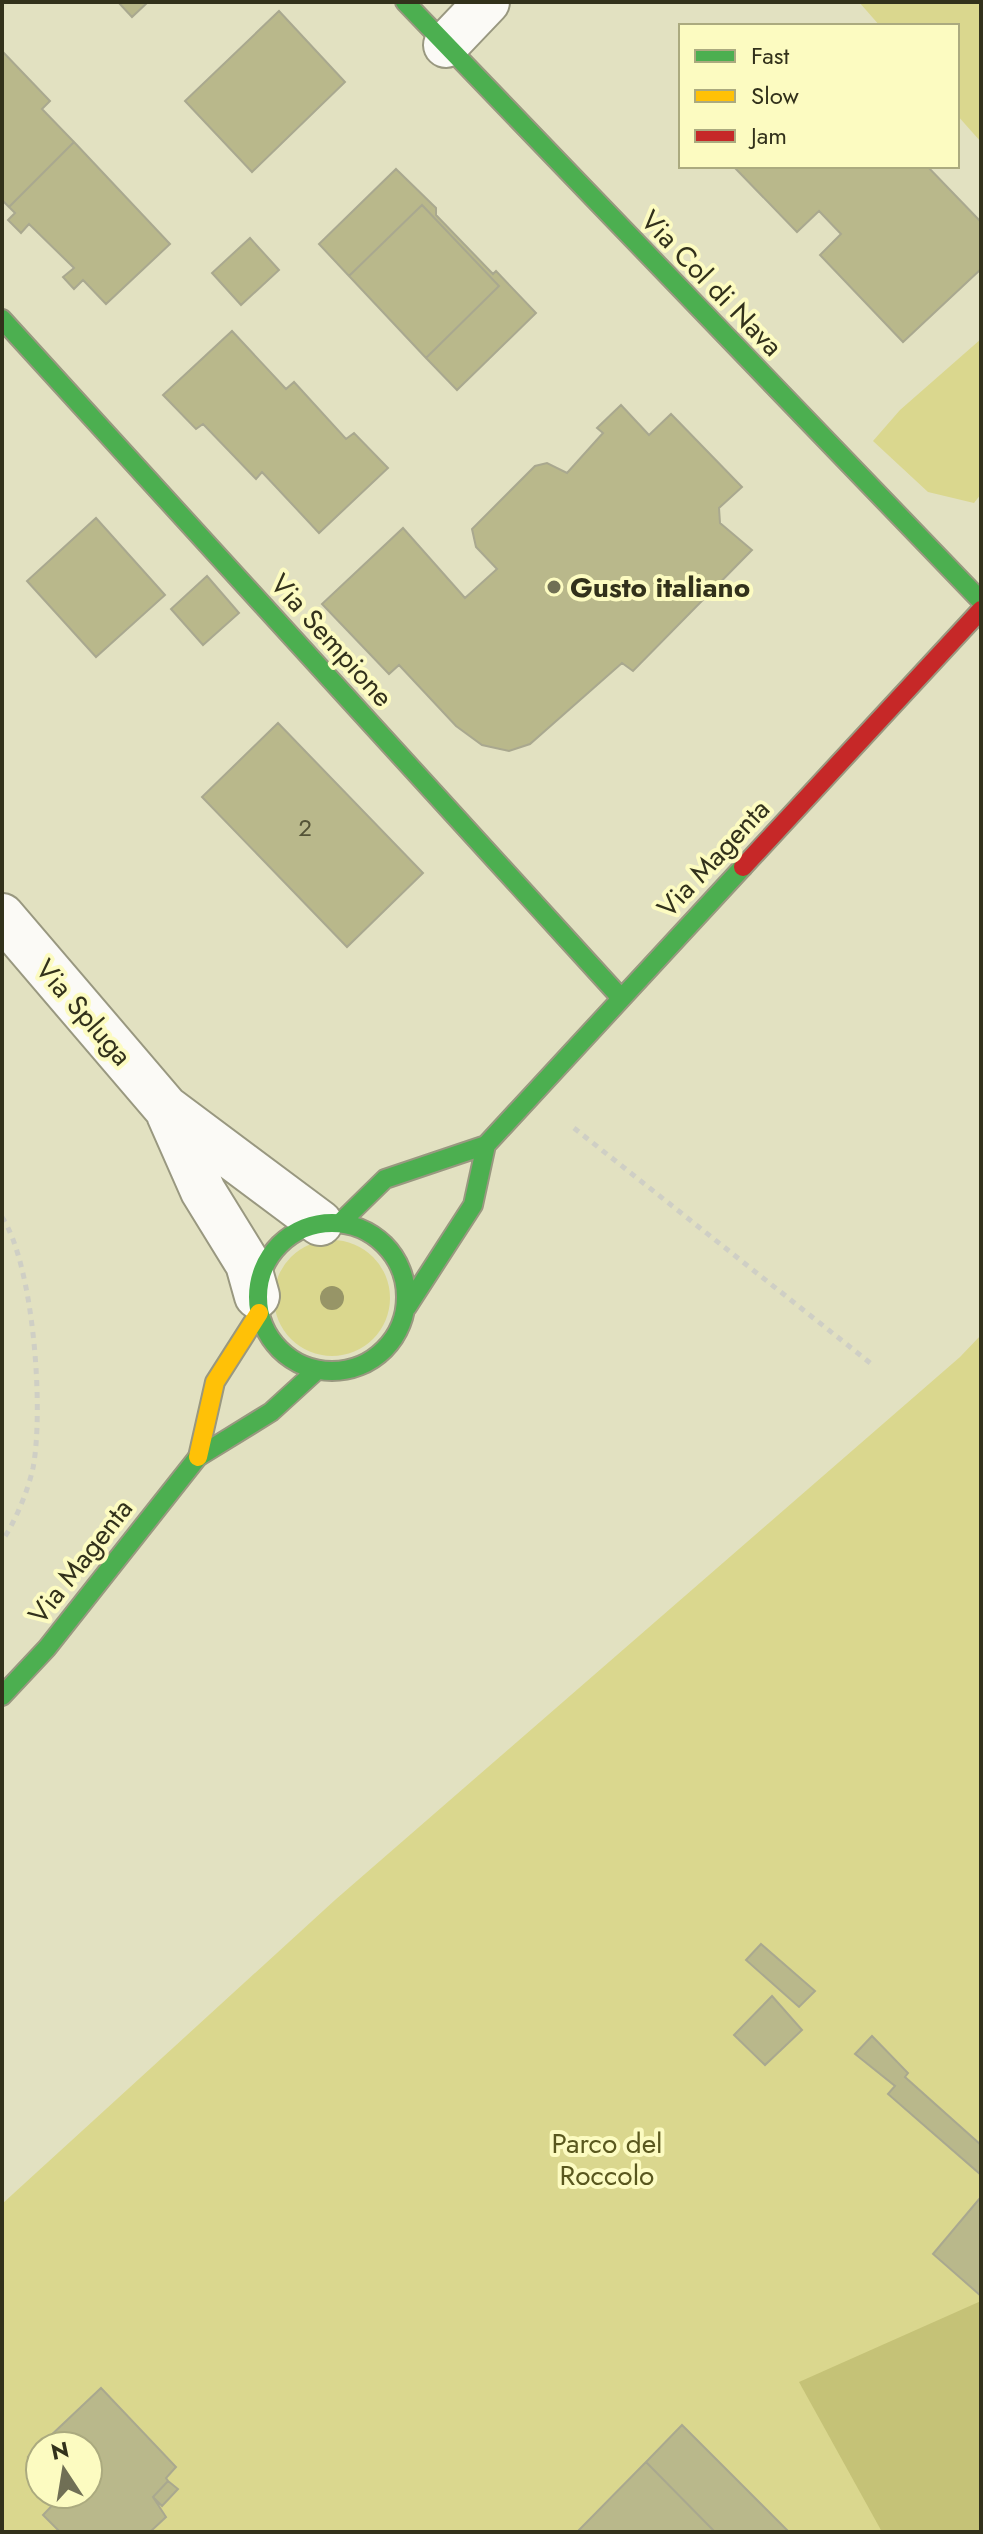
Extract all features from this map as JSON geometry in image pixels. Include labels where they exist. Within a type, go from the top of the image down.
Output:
[{"type":"street","name":"Via Col di Nava","points":[[405,2],[981,601]]},
{"type":"street","points":[[446,45],[487,2]]},
{"type":"street","name":"Via Sempione","points":[[2,319],[596,975],[621,998]]},
{"type":"street","name":"Via Magenta","points":[[330,1223],[385,1179],[486,1145],[981,610]]},
{"type":"street","name":"Via Spluga","points":[[2,916],[166,1108],[330,1223]]},
{"type":"street","name":"Via Spluga","points":[[166,1108],[203,1191],[248,1264],[258,1305]]},
{"type":"street","name":"Via Magenta","points":[[407,1307],[473,1205],[486,1145]]},
{"type":"street","points":[[330,1223],[359,1227],[380,1239],[396,1259],[406,1282],[407,1307],[392,1340],[366,1364],[342,1371],[317,1370],[296,1362],[278,1349],[258,1305],[261,1270],[275,1248],[295,1232],[330,1223]]},
{"type":"street","name":"Via Magenta","points":[[198,1457],[215,1382],[258,1305]]},
{"type":"street","name":"Via Magenta","points":[[2,1696],[47,1648],[198,1457],[271,1412],[317,1370]]},
{"type":"path","points":[[532,1094],[874,1366]]},
{"type":"path","points":[[2,1217],[10,1230],[26,1281],[37,1417],[32,1470],[2,1541]]},
{"type":"green space","points":[[859,2],[981,2],[981,142],[959,117],[959,24],[878,24]]},
{"type":"green space","points":[[981,339],[981,494],[974,503],[928,492],[873,441],[900,410]]},
{"type":"green space","points":[[332,1240],[354,1244],[373,1257],[386,1276],[390,1298],[386,1320],[373,1339],[354,1352],[332,1356],[310,1352],[291,1339],[278,1320],[274,1298],[278,1276],[291,1257],[310,1244]]},
{"type":"green space","name":"Parco del Roccolo","points":[[981,1335],[981,2532],[2,2532],[2,2204],[335,1900],[960,1357]]},
{"type":"shaded area","points":[[981,2301],[981,2532],[882,2532],[799,2382]]},
{"type":"building","points":[[118,2],[148,2],[132,17]]},
{"type":"building","points":[[279,11],[345,82],[252,172],[185,101]]},
{"type":"building","points":[[2,51],[50,101],[42,109],[74,142],[9,207],[2,200]]},
{"type":"building","points":[[74,142],[170,244],[106,304],[83,280],[74,289],[63,277],[74,268],[29,224],[21,233],[8,220],[15,213],[9,207]]},
{"type":"building","points":[[735,168],[929,168],[981,222],[981,269],[903,342],[820,255],[841,234],[819,211],[797,232]]},
{"type":"building","points":[[396,169],[436,208],[436,215],[493,274],[496,271],[536,313],[457,390],[426,358],[499,286],[422,205],[349,276],[319,244]]},
{"type":"building","points":[[422,205],[499,286],[426,358],[349,276]]},
{"type":"building","points":[[250,238],[279,270],[241,305],[212,273]]},
{"type":"building","points":[[232,331],[286,389],[294,382],[346,439],[354,433],[388,468],[319,533],[262,472],[256,479],[203,424],[196,429],[163,395]]},
{"type":"building","points":[[621,405],[649,435],[671,414],[742,487],[719,508],[720,523],[752,550],[633,671],[622,663],[530,744],[509,751],[482,745],[456,726],[399,665],[389,674],[322,604],[403,528],[465,598],[497,569],[476,547],[472,529],[535,466],[547,463],[567,473],[603,433],[597,428]]},
{"type":"building","points":[[96,518],[165,595],[96,657],[27,581]]},
{"type":"building","points":[[207,576],[239,613],[203,645],[171,609]]},
{"type":"building","points":[[278,723],[423,873],[347,947],[202,797]]},
{"type":"building","points":[[761,1944],[815,1991],[799,2007],[746,1960]]},
{"type":"building","points":[[772,1996],[802,2030],[765,2065],[734,2035]]},
{"type":"building","points":[[872,2036],[908,2073],[905,2077],[981,2145],[980,2174],[888,2094],[895,2086],[855,2054]]},
{"type":"building","points":[[981,2199],[981,2296],[933,2254]]},
{"type":"building","points":[[101,2388],[176,2467],[153,2497],[166,2517],[150,2532],[60,2532],[43,2515],[48,2510],[104,2510],[104,2430],[57,2430]]},
{"type":"building","points":[[682,2425],[789,2532],[715,2532],[646,2462]]},
{"type":"building","points":[[646,2462],[715,2532],[577,2532]]},
{"type":"building","points":[[168,2481],[178,2489],[162,2506],[153,2497]]},
{"type":"traffic: fast","points":[[405,2],[981,601]]},
{"type":"traffic: fast","points":[[2,319],[621,998]]},
{"type":"traffic: fast","points":[[407,1307],[473,1205],[486,1145],[743,867]]},
{"type":"traffic: fast","points":[[340,1223],[385,1179],[486,1145]]},
{"type":"traffic: fast","points":[[332,1223],[360,1228],[385,1244],[401,1269],[406,1297],[401,1325],[385,1350],[360,1366],[332,1371],[304,1366],[279,1350],[263,1325],[258,1297],[263,1269],[279,1244],[304,1228],[332,1223]]},
{"type":"traffic: fast","points":[[2,1696],[47,1648],[198,1457],[271,1412],[317,1370]]},
{"type":"traffic: slow","points":[[198,1457],[215,1382],[259,1313]]},
{"type":"traffic: jam","points":[[743,867],[981,610]]},
{"type":"place","name":"Gusto italiano","points":[[554,587]]}]
